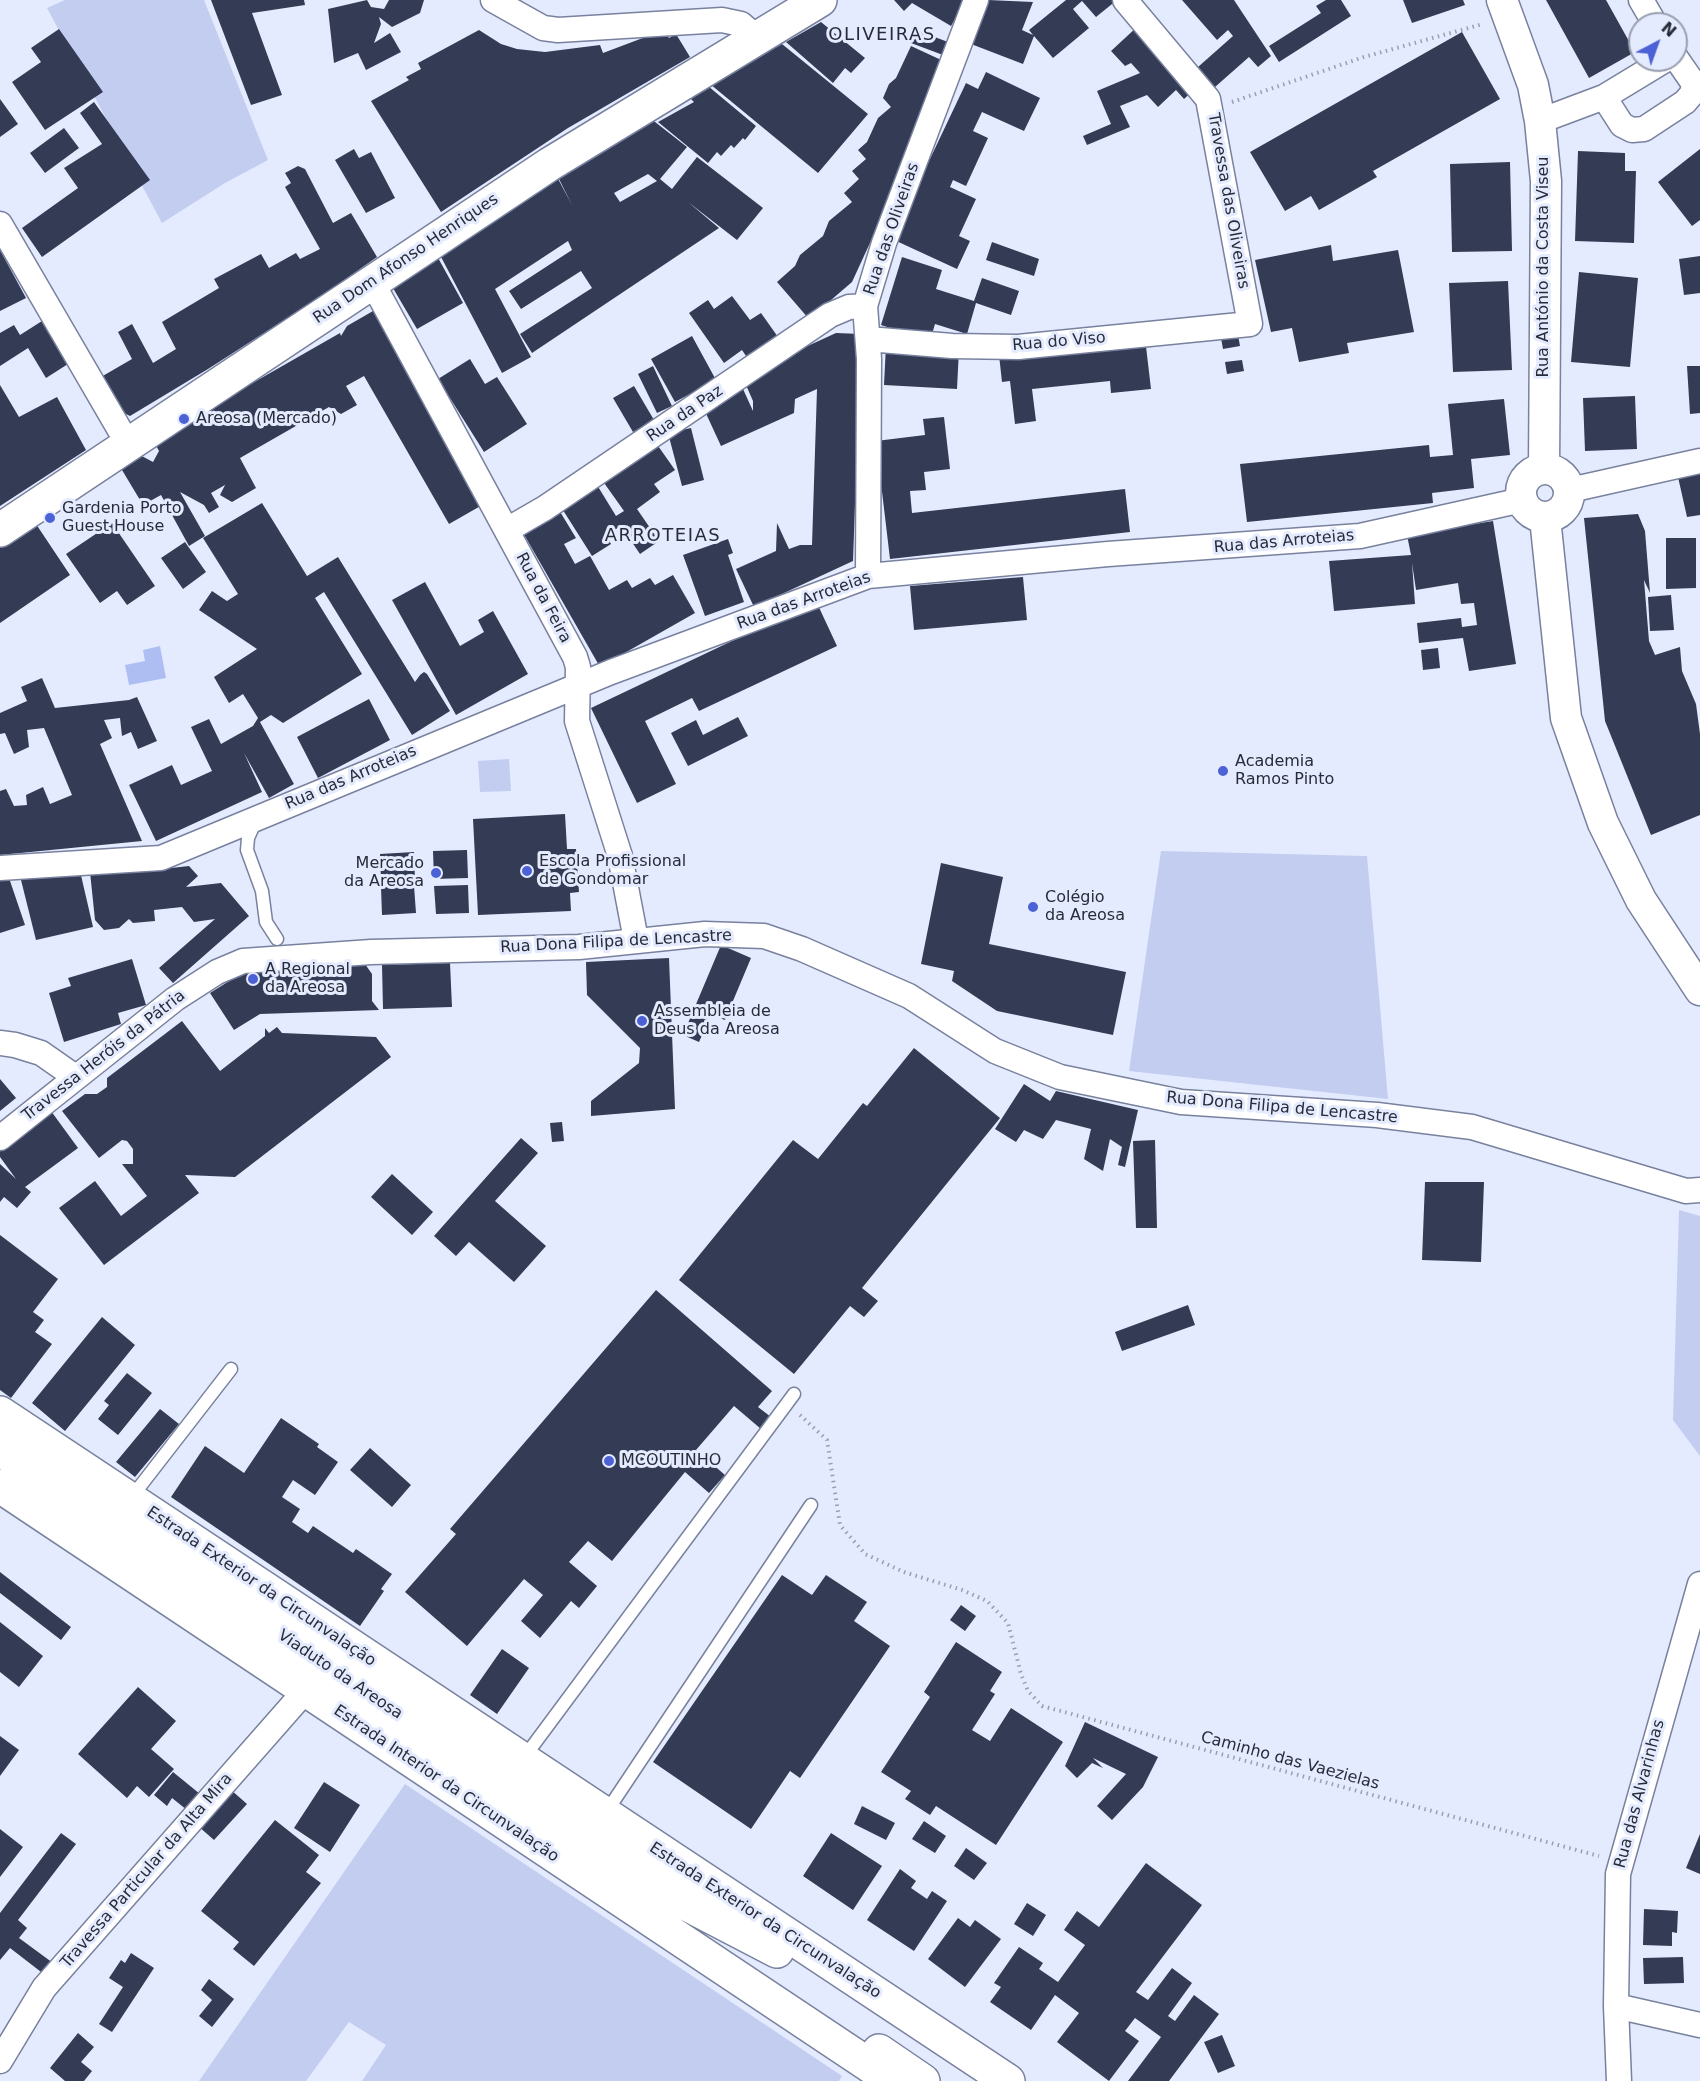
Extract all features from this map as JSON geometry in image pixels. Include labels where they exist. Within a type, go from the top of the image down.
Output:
[{"type":"main road","name":"Rua Dom Afonso Henriques","points":[[0,530],[550,164],[820,0]]},
{"type":"main road","name":"Estrada Exterior da Circunvalação","points":[[0,1413],[1008,2081]]},
{"type":"main road","name":"Viaduto da Areosa","points":[[0,1449],[679,1900]]},
{"type":"main road","name":"Estrada Interior da Circunvalação","points":[[0,1486],[888,2080]]},
{"type":"main road","name":"Estrada Exterior da Circunvalação","points":[[679,1900],[792,1959],[980,2081]]},
{"type":"main road","points":[[679,1900],[775,1980],[923,2081]]},
{"type":"street","points":[[493,0],[543,28],[558,30],[722,20],[741,24],[757,38]]},
{"type":"street","name":"Rua das Oliveiras","points":[[868,576],[868,339],[865,306],[884,243],[976,0]]},
{"type":"street","name":"Travessa das Oliveiras","points":[[1125,0],[1208,99],[1212,110],[1250,324]]},
{"type":"street","name":"Rua António da Costa Viseu","points":[[1505,9],[1533,85],[1540,121],[1546,181],[1544,469]]},
{"type":"street","points":[[1540,121],[1604,97],[1645,72]]},
{"type":"street","points":[[1604,97],[1622,124],[1632,130],[1644,129],[1685,102],[1692,94],[1694,84],[1686,72]]},
{"type":"street","points":[[0,224],[128,444]]},
{"type":"street","name":"Rua da Feira","points":[[372,282],[575,657],[579,685],[577,721],[620,856],[636,940]]},
{"type":"street","name":"Rua da Paz","points":[[507,530],[545,508],[830,315],[849,307],[865,306]]},
{"type":"street","name":"Rua do Viso","points":[[868,339],[952,346],[1018,347],[1250,324]]},
{"type":"street","points":[[1570,490],[1700,460]]},
{"type":"street","points":[[1534,509],[1564,510],[1570,490],[1563,477],[1544,469],[1537,471],[1526,479],[1521,493],[1534,509],[1566,718],[1603,823],[1641,900],[1700,990]]},
{"type":"street","name":"Rua das Arroteias","points":[[0,868],[161,858],[579,685],[868,576],[1096,555],[1360,536],[1534,509]]},
{"type":"street","name":"Rua Dona Filipa de Lencastre","points":[[243,961],[371,952],[579,947],[705,934],[764,936],[802,949],[909,996],[995,1051],[1060,1077],[1181,1102],[1377,1115],[1472,1127],[1686,1191],[1700,1190]]},
{"type":"street","name":"Travessa Heróis da Pátria","points":[[0,1138],[74,1076],[175,999],[217,972],[243,961]]},
{"type":"street","points":[[0,1044],[15,1045],[41,1053],[74,1076]]},
{"type":"street","name":"Rua das Alvarinhas","points":[[1619,2081],[1616,2006],[1618,1874],[1700,1584]]},
{"type":"street","name":"Travessa Particular da Alta Mira","points":[[0,2061],[44,1988],[306,1690]]},
{"type":"street","points":[[1616,2006],[1700,2025]]},
{"type":"lane","points":[[257,818],[248,838],[247,850],[262,891],[266,922],[277,939]]},
{"type":"lane","points":[[130,1499],[231,1369]]},
{"type":"lane","points":[[522,1760],[794,1394]]},
{"type":"lane","points":[[604,1815],[811,1505]]},
{"type":"path","points":[[1212,110],[1284,83],[1505,9]]},
{"type":"path","name":"Caminho das Vaezielas","points":[[794,1394],[799,1414],[827,1440],[840,1525],[865,1554],[904,1572],[962,1590],[987,1601],[1008,1623],[1021,1674],[1028,1691],[1042,1706],[1621,1862]]},
{"type":"shaded area","points":[[65,0],[204,0],[268,160],[225,183],[162,223],[47,8]]},
{"type":"shaded area","points":[[160,646],[166,678],[129,685],[125,665],[145,661],[143,650]]},
{"type":"shaded area","points":[[509,759],[511,791],[480,792],[478,761]]},
{"type":"shaded area","points":[[1161,851],[1367,856],[1388,1099],[1129,1071]]},
{"type":"shaded area","points":[[1679,1210],[1700,1216],[1700,1456],[1673,1420]]},
{"type":"shaded area","points":[[405,1784],[842,2076],[839,2081],[362,2081],[386,2045],[349,2022],[306,2081],[199,2081]]},
{"type":"building","points":[[211,0],[304,0],[305,5],[252,13],[282,95],[251,105]]},
{"type":"building","points":[[367,0],[371,7],[384,9],[389,0],[424,0],[420,13],[392,27],[379,17],[381,24],[374,43],[390,33],[401,52],[366,70],[358,53],[334,63],[328,9]]},
{"type":"building","points":[[894,0],[966,0],[951,26],[912,3],[904,11]]},
{"type":"building","points":[[988,0],[1033,2],[1022,30],[1033,35],[1029,30],[1066,0],[1117,0],[1096,17],[1082,1],[1073,9],[1089,28],[1053,58],[1034,36],[1023,64],[971,44]]},
{"type":"building","points":[[1182,0],[1234,0],[1271,56],[1258,67],[1249,57],[1215,87],[1198,67],[1233,36],[1228,30],[1217,40]]},
{"type":"building","points":[[1326,0],[1341,0],[1351,16],[1279,62],[1269,46],[1321,13],[1316,6]]},
{"type":"building","points":[[1403,0],[1463,0],[1465,5],[1412,23]]},
{"type":"building","points":[[1546,0],[1606,0],[1628,39],[1628,56],[1589,78]]},
{"type":"building","points":[[821,22],[865,58],[851,73],[845,68],[833,83],[786,42]]},
{"type":"building","points":[[1138,26],[1196,88],[1184,99],[1176,90],[1158,107],[1147,95],[1120,106],[1130,127],[1087,145],[1083,136],[1111,124],[1097,91],[1140,73],[1131,63],[1125,66],[1111,51]]},
{"type":"building","points":[[59,29],[103,92],[45,130],[12,82],[41,62],[31,48]]},
{"type":"building","points":[[479,30],[501,44],[517,49],[545,52],[600,45],[603,53],[664,30],[669,38],[676,34],[690,57],[568,128],[441,212],[371,101],[409,80],[406,77],[421,69],[418,63]]},
{"type":"building","points":[[916,30],[948,42],[943,55],[911,43]]},
{"type":"building","points":[[1462,32],[1500,99],[1373,171],[1377,177],[1319,210],[1311,196],[1285,211],[1250,152]]},
{"type":"building","points":[[782,44],[868,114],[818,173],[710,84]]},
{"type":"building","points":[[911,46],[952,65],[852,282],[809,319],[777,282],[795,266],[800,255],[823,236],[829,221],[852,202],[844,193],[859,179],[852,171],[866,159],[858,150],[867,142],[878,118],[891,107],[883,98],[889,84],[896,78]]},
{"type":"building","points":[[986,72],[1040,98],[1024,131],[982,112],[973,131],[988,138],[966,186],[953,180],[950,187],[976,199],[959,236],[970,241],[957,269],[892,239],[966,83],[978,89]]},
{"type":"building","points":[[708,86],[756,126],[745,140],[743,138],[734,148],[731,145],[721,156],[717,152],[708,163],[658,122],[694,102],[689,97]]},
{"type":"building","points":[[0,99],[18,124],[0,137]]},
{"type":"building","points":[[94,102],[150,180],[42,257],[22,228],[78,188],[64,168],[102,144],[80,113]]},
{"type":"building","points":[[650,118],[687,147],[660,179],[672,189],[697,157],[763,208],[737,240],[688,202],[719,228],[532,353],[520,334],[592,288],[581,271],[521,309],[509,291],[572,250],[568,241],[495,289],[531,357],[502,373],[440,255],[556,175],[572,205],[556,173]],"holes":[[[648,174],[657,181],[620,202],[614,193]]]},
{"type":"building","points":[[64,128],[79,148],[45,173],[30,153]]},
{"type":"building","points":[[354,149],[359,158],[371,152],[395,198],[366,213],[335,160]]},
{"type":"building","points":[[1700,149],[1700,220],[1692,226],[1658,182]]},
{"type":"building","points":[[1578,151],[1625,153],[1625,171],[1636,171],[1634,243],[1575,241]]},
{"type":"building","points":[[1510,162],[1512,251],[1452,252],[1450,164]]},
{"type":"building","points":[[298,166],[305,169],[333,223],[351,213],[377,257],[320,297],[130,416],[120,411],[101,377],[132,359],[118,332],[132,324],[153,363],[176,349],[162,322],[219,288],[214,279],[261,254],[269,268],[296,253],[300,259],[320,249],[285,187],[291,183],[285,173]]},
{"type":"building","points":[[992,242],[1039,259],[1034,276],[986,260]]},
{"type":"building","points":[[1331,245],[1333,261],[1398,250],[1414,332],[1347,343],[1349,353],[1299,362],[1292,328],[1271,332],[1255,260]]},
{"type":"building","points":[[0,250],[26,298],[0,311]]},
{"type":"building","points":[[437,256],[463,303],[417,329],[390,283]]},
{"type":"building","points":[[1700,256],[1700,293],[1684,295],[1679,259]]},
{"type":"building","points":[[902,257],[942,270],[936,289],[974,301],[982,278],[1019,291],[1011,315],[976,303],[967,334],[935,324],[930,341],[881,325]]},
{"type":"building","points":[[1579,272],[1638,278],[1630,367],[1571,362]]},
{"type":"building","points":[[1508,281],[1512,370],[1453,372],[1449,283]]},
{"type":"building","points":[[732,296],[750,320],[761,313],[778,337],[748,359],[742,350],[724,363],[689,313],[708,300],[714,309]]},
{"type":"building","points":[[373,311],[484,504],[449,524],[364,376],[346,386],[357,405],[341,414],[329,407],[240,458],[256,488],[232,502],[220,495],[225,485],[211,493],[219,507],[209,513],[204,505],[180,492],[205,536],[189,546],[161,495],[143,505],[119,465],[138,454],[153,462],[159,451],[153,440],[340,333],[341,336],[347,326]]},
{"type":"building","points":[[42,321],[68,364],[46,378],[28,348],[0,366],[0,333],[14,325],[20,335]]},
{"type":"building","points":[[836,333],[861,334],[853,561],[754,607],[736,569],[776,551],[777,523],[789,549],[800,545],[812,545],[817,389],[795,399],[794,413],[721,446],[703,407],[743,389],[753,411],[753,401],[742,376]]},
{"type":"building","points":[[1238,335],[1240,346],[1223,349],[1221,338]]},
{"type":"building","points":[[692,336],[716,380],[675,402],[651,359]]},
{"type":"building","points":[[1145,338],[1151,389],[1111,393],[1110,381],[1032,389],[1036,421],[1015,424],[1010,381],[1002,382],[999,355]]},
{"type":"building","points":[[886,345],[959,349],[957,389],[884,385]]},
{"type":"building","points":[[470,359],[485,384],[497,377],[527,424],[484,452],[438,379]]},
{"type":"building","points":[[1242,360],[1244,371],[1227,374],[1225,362]]},
{"type":"building","points":[[653,366],[672,406],[657,413],[638,374]]},
{"type":"building","points":[[1687,366],[1700,366],[1700,413],[1690,414]]},
{"type":"building","points":[[0,385],[19,417],[57,397],[86,450],[0,506]]},
{"type":"building","points":[[634,386],[654,420],[633,432],[613,398]]},
{"type":"building","points":[[1635,396],[1637,449],[1585,451],[1583,398]]},
{"type":"building","points":[[1504,399],[1510,455],[1471,459],[1474,488],[1432,493],[1433,503],[1247,522],[1240,464],[1429,445],[1430,457],[1453,455],[1448,404]]},
{"type":"building","points":[[944,417],[950,469],[924,472],[926,490],[910,491],[912,513],[1125,489],[1130,532],[890,559],[876,441],[925,435],[923,419]]},
{"type":"building","points":[[691,428],[704,480],[682,486],[668,433]]},
{"type":"building","points":[[656,443],[675,470],[654,484],[660,492],[637,509],[659,541],[640,554],[621,526],[606,535],[611,544],[592,556],[561,507],[597,485],[616,516],[624,511],[602,480]]},
{"type":"building","points":[[1700,473],[1700,515],[1687,517],[1678,477]]},
{"type":"building","points":[[262,503],[307,576],[338,557],[415,682],[424,672],[427,674],[450,711],[412,735],[324,592],[315,598],[362,674],[283,723],[271,715],[260,722],[294,784],[269,798],[244,753],[262,792],[156,841],[129,785],[172,765],[181,785],[212,771],[191,727],[209,719],[221,744],[253,726],[258,718],[243,694],[229,703],[214,677],[257,649],[199,610],[212,591],[227,601],[238,594],[203,538]]},
{"type":"building","points":[[559,510],[576,538],[564,544],[575,564],[590,556],[609,590],[627,580],[632,588],[650,578],[655,585],[673,575],[695,613],[600,667],[522,531]]},
{"type":"building","points":[[1638,514],[1645,531],[1650,593],[1644,580],[1649,641],[1655,655],[1680,647],[1682,671],[1696,704],[1700,734],[1700,815],[1651,835],[1605,721],[1584,518]]},
{"type":"building","points":[[34,521],[70,575],[0,623],[0,541]]},
{"type":"building","points":[[1493,521],[1516,664],[1469,671],[1463,638],[1419,643],[1417,623],[1461,618],[1462,627],[1477,625],[1474,603],[1461,604],[1458,583],[1416,590],[1412,563],[1415,604],[1334,611],[1329,561],[1411,555],[1407,535]]},
{"type":"building","points":[[112,523],[155,586],[127,605],[117,591],[100,603],[66,554]]},
{"type":"building","points":[[1666,538],[1696,538],[1696,588],[1666,589]]},
{"type":"building","points":[[728,539],[733,553],[728,555],[744,602],[705,616],[683,555]]},
{"type":"building","points":[[185,542],[206,572],[183,589],[161,558]]},
{"type":"building","points":[[1023,577],[1027,620],[914,630],[910,586]]},
{"type":"building","points":[[425,582],[460,646],[484,632],[478,620],[493,611],[528,674],[456,715],[392,600]]},
{"type":"building","points":[[1671,595],[1674,630],[1650,631],[1648,597]]},
{"type":"building","points":[[816,601],[837,646],[699,711],[692,698],[645,721],[676,784],[637,803],[591,708]]},
{"type":"building","points":[[1438,648],[1440,668],[1423,670],[1421,650]]},
{"type":"building","points":[[42,678],[55,708],[129,700],[137,697],[157,741],[138,749],[131,732],[122,736],[120,718],[104,720],[112,738],[100,744],[142,841],[0,855],[0,791],[6,789],[14,806],[27,805],[26,795],[43,787],[50,804],[72,795],[44,728],[27,730],[29,747],[14,754],[5,733],[0,734],[0,713],[27,701],[21,687]]},
{"type":"building","points":[[369,699],[390,740],[318,778],[297,737]]},
{"type":"building","points":[[738,717],[748,736],[688,766],[671,733],[696,720],[703,735]]},
{"type":"building","name":"Escola Profissional de Gondomar","points":[[565,814],[567,849],[576,849],[579,892],[570,893],[571,911],[478,915],[473,819]]},
{"type":"building","points":[[467,850],[468,878],[434,879],[433,851]]},
{"type":"building","points":[[414,852],[415,880],[381,881],[380,854]]},
{"type":"building","points":[[941,863],[1003,877],[989,944],[1126,972],[1113,1035],[997,1011],[952,981],[954,971],[921,964]]},
{"type":"building","points":[[168,864],[171,868],[189,866],[198,876],[186,887],[221,883],[249,916],[173,983],[159,968],[215,919],[194,922],[182,907],[154,910],[155,921],[133,923],[129,919],[119,928],[104,930],[95,920],[90,872]]},
{"type":"building","points":[[80,871],[93,927],[36,940],[20,876]]},
{"type":"building","points":[[8,875],[25,925],[0,933],[0,876]]},
{"type":"building","points":[[468,885],[469,913],[436,914],[434,886]]},
{"type":"building","points":[[414,886],[416,913],[382,915],[381,887]]},
{"type":"building","points":[[721,945],[751,958],[725,1020],[711,1015],[699,1042],[683,1035]]},
{"type":"building","name":"Assembleia de Deus da Areosa","points":[[669,958],[675,1109],[591,1116],[591,1101],[639,1063],[640,1048],[587,995],[586,962]]},
{"type":"building","points":[[132,959],[146,1005],[118,1013],[121,1024],[64,1042],[49,993],[71,986],[68,978]]},
{"type":"building","points":[[450,963],[452,1007],[383,1009],[382,965]]},
{"type":"building","points":[[365,964],[372,974],[372,1001],[379,1010],[260,1014],[234,1030],[210,993],[250,968]]},
{"type":"building","points":[[182,1021],[220,1071],[265,1036],[265,1028],[269,1033],[277,1027],[282,1033],[376,1037],[391,1057],[235,1177],[185,1175],[199,1193],[104,1265],[59,1208],[95,1181],[121,1216],[147,1196],[122,1164],[133,1164],[133,1149],[127,1141],[122,1140],[99,1158],[62,1111],[85,1094],[97,1094],[107,1087],[107,1078]]},
{"type":"building","points":[[914,1048],[1000,1118],[862,1288],[878,1301],[864,1317],[850,1306],[794,1374],[679,1280],[793,1140],[818,1159],[863,1103],[867,1106]]},
{"type":"building","points":[[0,1079],[16,1098],[0,1111]]},
{"type":"building","points":[[1024,1084],[1050,1101],[1056,1091],[1138,1110],[1125,1167],[1118,1165],[1122,1147],[1110,1139],[1103,1171],[1084,1159],[1091,1129],[1056,1120],[1043,1139],[1024,1130],[1016,1142],[995,1129]]},
{"type":"building","points":[[51,1111],[78,1148],[25,1187],[31,1192],[17,1208],[4,1197],[0,1202],[0,1164],[16,1179],[0,1157],[0,1149]]},
{"type":"building","points":[[562,1122],[564,1141],[552,1142],[550,1123]]},
{"type":"building","points":[[521,1138],[538,1153],[495,1201],[546,1246],[514,1282],[469,1242],[456,1256],[434,1236]]},
{"type":"building","points":[[1155,1140],[1157,1228],[1136,1228],[1133,1141]]},
{"type":"building","points":[[392,1174],[433,1212],[412,1235],[371,1197]]},
{"type":"building","points":[[1425,1182],[1484,1182],[1481,1262],[1422,1260]]},
{"type":"building","points":[[0,1235],[58,1279],[33,1312],[44,1320],[35,1332],[52,1344],[11,1398],[0,1390]]},
{"type":"building","name":"MCOUTINHO","points":[[656,1290],[772,1391],[758,1407],[771,1417],[761,1429],[734,1406],[696,1450],[725,1475],[709,1493],[685,1472],[612,1561],[588,1541],[569,1562],[597,1586],[579,1608],[571,1601],[540,1638],[521,1621],[543,1595],[524,1579],[467,1646],[405,1592],[456,1534],[450,1529]]},
{"type":"building","points":[[1188,1305],[1195,1325],[1122,1351],[1115,1332]]},
{"type":"building","points":[[102,1317],[135,1345],[65,1431],[32,1403]]},
{"type":"building","points":[[127,1373],[152,1393],[118,1435],[98,1419],[109,1405],[104,1401]]},
{"type":"building","points":[[160,1409],[179,1424],[135,1477],[116,1462]]},
{"type":"building","points":[[281,1418],[319,1444],[317,1447],[338,1462],[315,1495],[293,1480],[282,1497],[300,1509],[292,1522],[308,1533],[313,1526],[353,1553],[356,1549],[392,1574],[381,1589],[384,1591],[360,1626],[171,1497],[205,1446],[244,1473]]},
{"type":"building","points":[[370,1448],[411,1485],[392,1507],[350,1470]]},
{"type":"building","points":[[0,1572],[71,1627],[61,1640],[0,1593]]},
{"type":"building","points":[[782,1575],[812,1595],[826,1575],[867,1602],[854,1621],[890,1646],[800,1778],[790,1771],[751,1829],[653,1762]]},
{"type":"building","points":[[961,1605],[976,1616],[965,1631],[950,1620]]},
{"type":"building","points":[[0,1622],[43,1656],[19,1687],[0,1672]]},
{"type":"building","points":[[956,1642],[1002,1672],[990,1691],[995,1694],[972,1730],[990,1741],[1011,1708],[1063,1742],[996,1845],[936,1806],[930,1815],[905,1799],[911,1791],[881,1772],[930,1697],[924,1692]]},
{"type":"building","points":[[502,1649],[529,1668],[497,1714],[470,1695]]},
{"type":"building","points":[[138,1687],[176,1721],[151,1749],[174,1769],[149,1797],[137,1786],[127,1798],[78,1754]]},
{"type":"building","points":[[1085,1722],[1158,1757],[1143,1787],[1112,1820],[1097,1806],[1126,1774],[1093,1758],[1103,1768],[1092,1763],[1077,1778],[1065,1766]]},
{"type":"building","points":[[0,1736],[19,1750],[0,1776]]},
{"type":"building","points":[[173,1772],[200,1794],[187,1810],[172,1798],[167,1806],[154,1795]]},
{"type":"building","points":[[324,1782],[360,1805],[330,1852],[294,1828]]},
{"type":"building","points":[[230,1789],[247,1804],[214,1840],[198,1826]]},
{"type":"building","points":[[862,1806],[895,1823],[886,1840],[854,1824]]},
{"type":"building","points":[[275,1820],[319,1855],[306,1872],[321,1883],[254,1966],[233,1949],[239,1942],[201,1911]]},
{"type":"building","points":[[924,1821],[946,1836],[935,1853],[912,1839]]},
{"type":"building","points":[[0,1829],[23,1847],[0,1877]]},
{"type":"building","points":[[61,1833],[76,1844],[18,1920],[27,1928],[19,1938],[53,1963],[45,1975],[10,1948],[0,1960],[0,1913]]},
{"type":"building","points":[[831,1833],[882,1866],[853,1910],[803,1876]]},
{"type":"building","points":[[1700,1834],[1700,1874],[1686,1868]]},
{"type":"building","points":[[966,1848],[987,1863],[974,1880],[954,1866]]},
{"type":"building","points":[[1146,1863],[1202,1905],[1136,1992],[1148,2000],[1172,1968],[1192,1983],[1168,2016],[1175,2021],[1194,1995],[1219,2014],[1169,2081],[1128,2081],[1161,2037],[1135,2018],[1125,2031],[1139,2041],[1109,2081],[1057,2042],[1079,2013],[1055,1995],[1031,2030],[990,2002],[1001,1987],[994,1983],[1019,1947],[1043,1963],[1039,1969],[1058,1982],[1085,1945],[1064,1930],[1077,1911],[1099,1927]]},
{"type":"building","points":[[900,1869],[916,1881],[911,1888],[927,1899],[932,1891],[947,1901],[914,1951],[867,1920]]},
{"type":"building","points":[[1027,1903],[1046,1915],[1033,1936],[1014,1924]]},
{"type":"building","points":[[1644,1909],[1678,1911],[1677,1933],[1672,1932],[1672,1946],[1643,1945]]},
{"type":"building","points":[[958,1918],[970,1927],[975,1920],[1001,1939],[965,1987],[928,1959]]},
{"type":"building","points":[[131,1953],[154,1968],[112,2032],[99,2024],[123,1987],[109,1978],[121,1960],[125,1963]]},
{"type":"building","points":[[1683,1957],[1684,1983],[1644,1984],[1643,1958]]},
{"type":"building","points":[[209,1979],[234,1999],[212,2027],[199,2016],[212,2000],[201,1990]]},
{"type":"building","points":[[78,2033],[94,2047],[81,2062],[92,2071],[84,2081],[65,2081],[50,2068]]},
{"type":"building","points":[[1222,2035],[1235,2066],[1218,2073],[1204,2042]]},
{"type":"place","name":"Areosa (Mercado)","points":[[184,419]]},
{"type":"place","name":"Gardenia Porto Guest House","points":[[50,518]]},
{"type":"place","name":"Academia Ramos Pinto","points":[[1223,771]]},
{"type":"place","name":"Escola Profissional de Gondomar","points":[[527,871]]},
{"type":"place","name":"Mercado da Areosa","points":[[436,873]]},
{"type":"place","name":"Colégio da Areosa","points":[[1033,907]]},
{"type":"place","name":"A Regional da Areosa","points":[[253,979]]},
{"type":"place","name":"Assembleia de Deus da Areosa","points":[[642,1021]]},
{"type":"place","name":"MCOUTINHO","points":[[609,1461]]},
{"type":"district","name":"OLIVEIRAS","points":[[882,35]]},
{"type":"district","name":"ARROTEIAS","points":[[663,536]]}]
